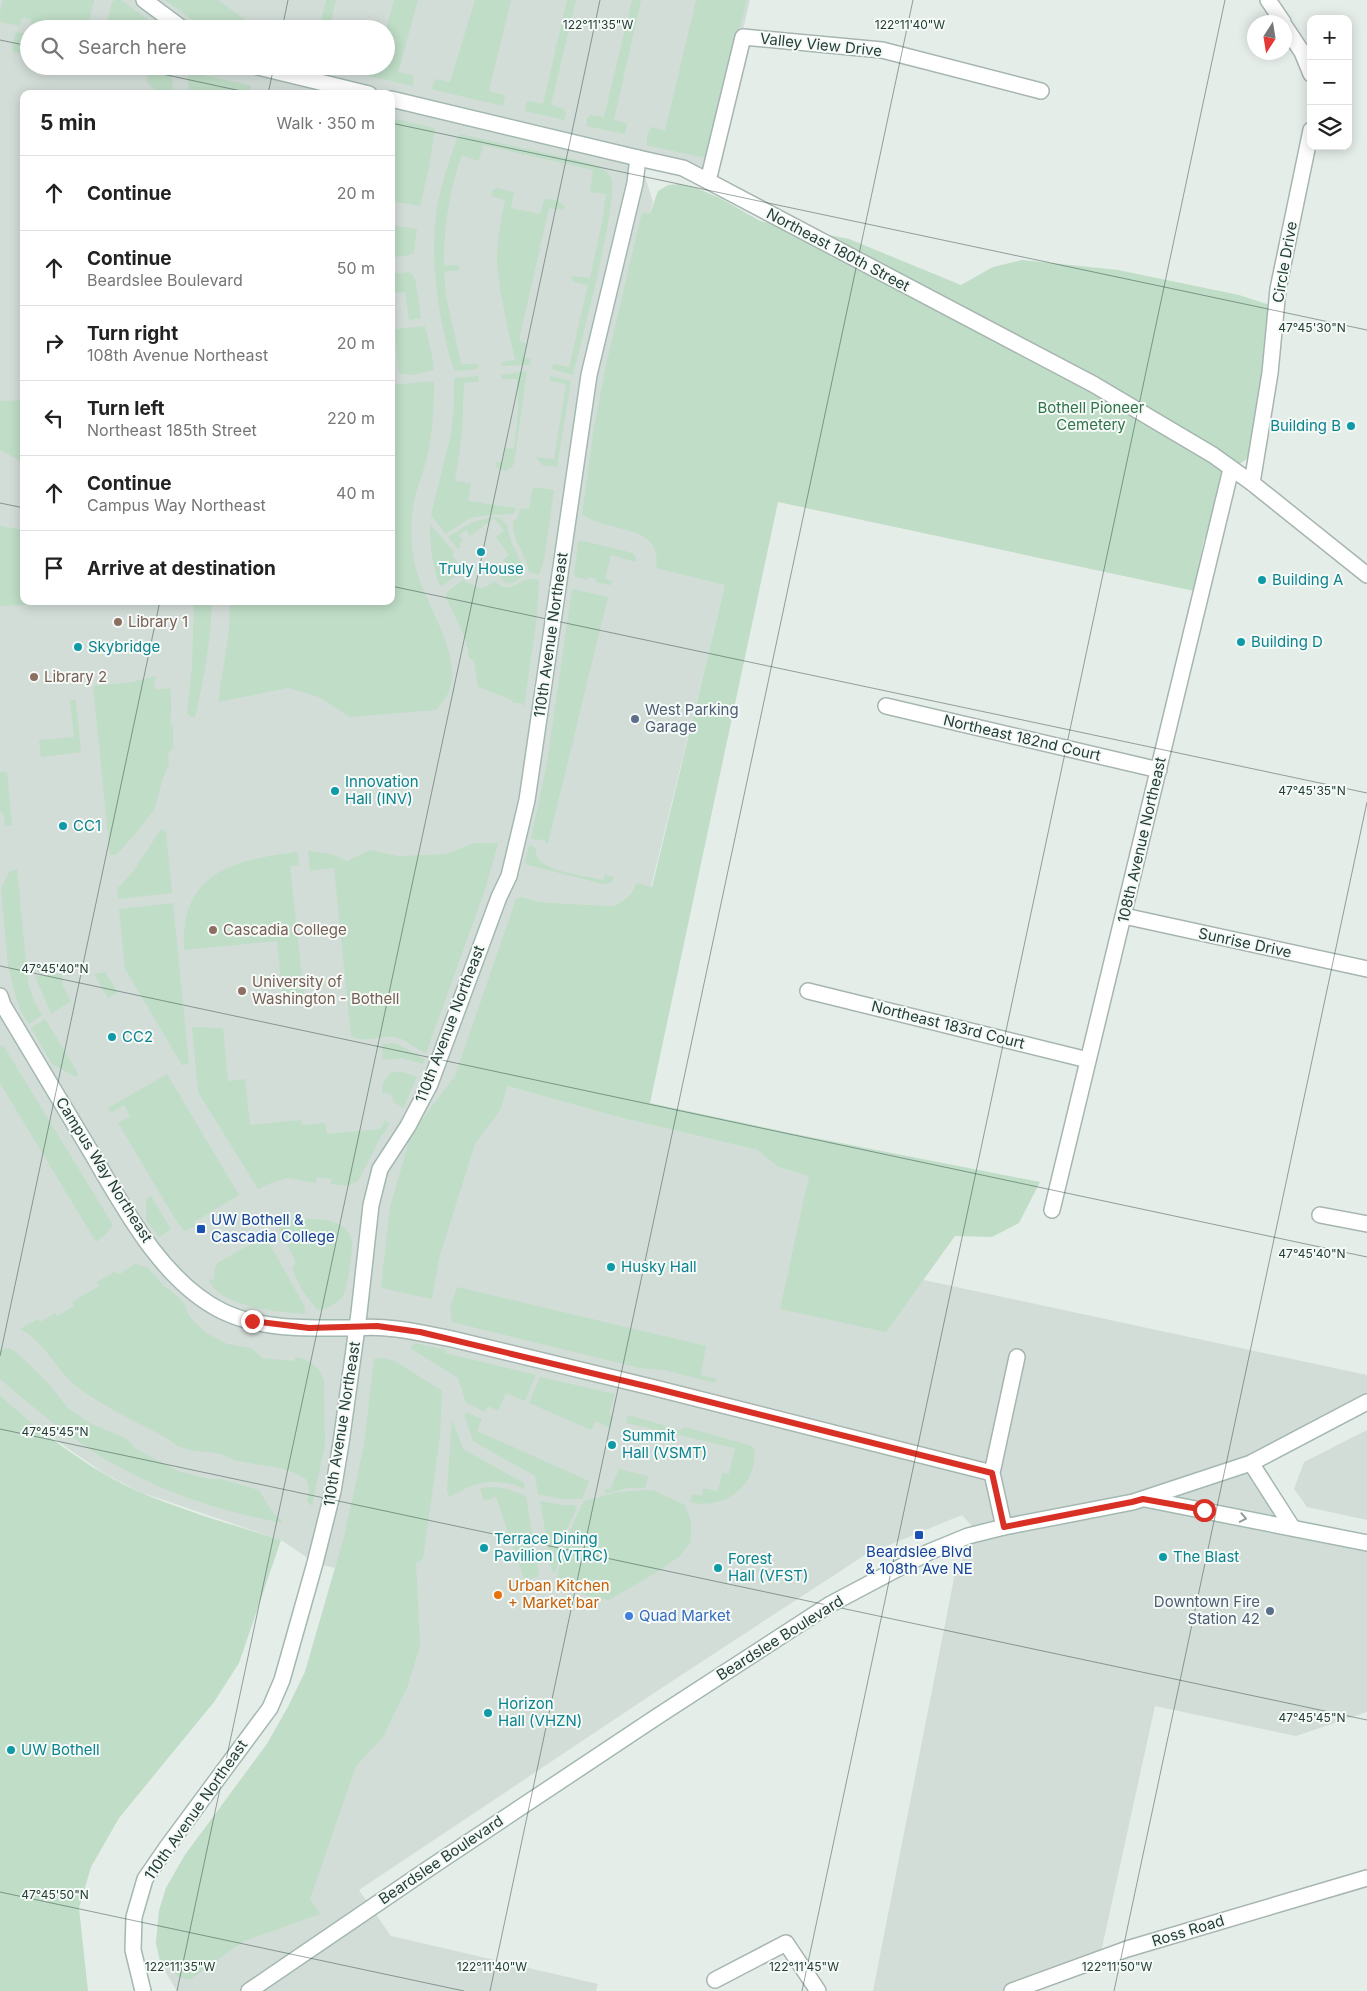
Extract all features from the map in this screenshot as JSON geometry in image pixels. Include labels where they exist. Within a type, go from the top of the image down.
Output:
[{"type":"street","points":[[144,0],[171,20]]},
{"type":"street","points":[[1268,0],[1278,15]]},
{"type":"street","points":[[1292,36],[1307,64]]},
{"type":"street","name":"Valley View Drive","points":[[708,181],[743,37],[882,50],[1041,91]]},
{"type":"street","points":[[291,75],[353,90]]},
{"type":"street","name":"Northeast 180th Street","points":[[395,100],[683,168],[1092,384],[1213,455],[1367,575]]},
{"type":"street","name":"Circle Drive","points":[[1252,484],[1270,373],[1278,289],[1307,149]]},
{"type":"street","name":"110th Avenue Northeast","points":[[143,1991],[133,1950],[134,1917],[145,1879],[167,1846],[270,1708],[282,1680],[333,1491],[357,1328],[371,1205],[380,1168],[408,1126],[430,1084],[499,897],[509,876],[534,759],[567,518],[589,375],[633,195],[638,158]]},
{"type":"street","name":"108th Avenue Northeast","points":[[1052,1210],[1231,469]]},
{"type":"street","name":"Northeast 182nd Court","points":[[886,706],[1159,770]]},
{"type":"street","name":"Sunrise Drive","points":[[1124,916],[1367,969]]},
{"type":"street","name":"Northeast 183rd Court","points":[[808,991],[1088,1060]]},
{"type":"street","name":"Campus Way Northeast","points":[[0,996],[141,1235],[171,1270],[193,1291],[209,1304],[223,1311],[252,1321],[309,1328],[377,1326],[452,1339],[992,1473]]},
{"type":"street","points":[[1320,1216],[1367,1224]]},
{"type":"street","points":[[1004,1527],[992,1473],[1017,1357]]},
{"type":"street","name":"Beardslee Boulevard","points":[[249,1991],[436,1863],[829,1605],[929,1552],[968,1536],[1004,1527],[1143,1499],[1251,1463],[1367,1402]]},
{"type":"street","points":[[1251,1463],[1292,1527]]},
{"type":"street","points":[[1143,1499],[1367,1543]]},
{"type":"street","name":"Ross Road","points":[[1012,1991],[1127,1949],[1367,1878]]},
{"type":"street","points":[[715,1980],[786,1942],[818,1991]]},
{"type":"shaded area","name":"University of Washington - Bothell","points":[[0,0],[750,0],[708,181],[639,158],[653,202],[610,378],[732,557],[651,887],[636,884],[627,899],[610,906],[540,902],[523,897],[507,1086],[618,1117],[757,1150],[778,1167],[810,1176],[840,1262],[1367,1375],[1367,1402],[1251,1463],[1292,1527],[1367,1543],[1367,1712],[1296,1736],[1155,1706],[1100,1957],[1012,1991],[873,1991],[955,1573],[978,1533],[962,1515],[865,1555],[359,1890],[391,1936],[598,1984],[596,1991],[177,1991],[161,1965],[156,1943],[159,1911],[166,1888],[185,1855],[267,1744],[288,1707],[305,1672],[335,1568],[315,1563],[281,1540],[140,1492],[105,1474],[21,1415],[0,1395]]},
{"type":"shaded area","points":[[1367,1430],[1367,1520],[1307,1507],[1294,1489],[1304,1462]]},
{"type":"green space","points":[[3,0],[94,0],[89,20],[31,20],[22,18],[20,26],[0,22]]},
{"type":"green space","points":[[121,0],[149,20],[108,20],[112,2]]},
{"type":"green space","points":[[165,0],[218,0],[246,20],[193,20]]},
{"type":"green space","points":[[326,0],[336,0],[331,20],[321,20]]},
{"type":"green space","points":[[394,0],[418,0],[398,72],[413,75],[413,86],[364,75],[395,75],[395,20],[389,20]]},
{"type":"green space","points":[[475,0],[511,0],[489,91],[504,95],[503,106],[431,89],[436,79],[450,82]]},
{"type":"green space","points":[[567,0],[576,0],[551,105],[564,109],[566,114],[564,120],[525,111],[526,103],[529,101],[543,104]]},
{"type":"green space","points":[[632,0],[641,0],[614,120],[626,123],[625,134],[586,126],[587,118],[590,115],[604,117]]},
{"type":"green space","points":[[696,0],[747,0],[706,158],[647,145],[647,136],[651,127],[665,131]]},
{"type":"green space","points":[[16,32],[20,33],[20,53],[13,52],[12,47]]},
{"type":"green space","points":[[147,75],[171,75],[172,90],[157,90],[147,83]]},
{"type":"green space","points":[[187,75],[202,75],[250,85],[251,87],[250,90],[189,90]]},
{"type":"green space","points":[[395,119],[435,128],[420,206],[395,202]]},
{"type":"green space","points":[[460,134],[585,162],[603,169],[611,178],[610,212],[605,240],[573,375],[551,369],[554,364],[569,367],[588,285],[573,282],[572,276],[590,278],[606,194],[590,192],[593,170],[483,145],[477,161],[462,155],[451,195],[444,251],[444,265],[458,265],[460,270],[444,272],[446,296],[461,364],[478,364],[478,368],[455,371],[450,359],[441,319],[435,278],[434,238],[443,179]]},
{"type":"green space","name":"Bothell Pioneer Cemetery","points":[[679,184],[696,188],[720,198],[760,221],[849,239],[961,285],[993,267],[1022,260],[1118,270],[1239,295],[1276,307],[1257,453],[1231,469],[1216,536],[1204,539],[1194,591],[778,502],[650,1103],[795,1134],[1040,1182],[1019,1223],[992,1237],[955,1236],[886,1332],[780,1309],[809,1176],[778,1167],[757,1150],[618,1117],[507,1086],[501,1109],[475,1144],[440,1255],[432,1299],[381,1288],[390,1207],[411,1134],[455,1076],[516,899],[523,897],[540,902],[610,906],[626,898],[632,892],[636,883],[652,887],[725,585],[656,568],[656,553],[651,543],[642,536],[592,520],[582,514],[594,427],[606,365],[642,212],[650,214],[658,191],[668,185]]},
{"type":"green space","points":[[496,188],[514,192],[511,208],[540,214],[544,200],[549,199],[558,201],[565,207],[563,210],[549,208],[520,336],[520,341],[527,344],[524,357],[531,359],[530,365],[500,366],[502,362],[515,360],[502,298],[497,261],[498,238],[505,200],[491,196],[492,191]]},
{"type":"green space","points":[[395,226],[417,229],[414,253],[395,257]]},
{"type":"green space","points":[[408,272],[415,279],[421,318],[409,320],[405,292],[395,293],[395,274]]},
{"type":"green space","points":[[425,326],[434,370],[412,375],[399,373],[395,331],[397,329]]},
{"type":"green space","points":[[527,371],[514,463],[512,467],[505,471],[498,468],[495,462],[503,462],[505,448],[514,449],[518,411],[517,379],[501,379],[501,375]]},
{"type":"green space","points":[[479,376],[478,382],[464,383],[462,433],[455,481],[471,483],[468,501],[516,508],[513,514],[470,518],[446,534],[431,515],[451,434],[454,408],[454,378]]},
{"type":"green space","points":[[550,376],[571,381],[557,467],[542,465],[536,457],[554,459],[566,384],[550,381]]},
{"type":"green space","points":[[434,381],[431,435],[427,458],[414,502],[411,536],[418,577],[441,628],[451,663],[452,680],[445,699],[436,710],[350,717],[319,697],[288,688],[218,702],[229,631],[230,605],[395,605],[395,385]]},
{"type":"green space","points":[[20,400],[20,461],[0,450],[0,401]]},
{"type":"green space","points":[[535,487],[554,490],[544,560],[539,575],[529,572],[513,529],[513,522],[517,519],[521,508],[529,509],[532,490]]},
{"type":"green space","points":[[494,517],[500,518],[507,525],[511,542],[523,565],[522,576],[511,583],[505,582],[500,577],[504,574],[502,571],[508,566],[503,560],[509,555],[496,537],[504,531],[494,518],[470,536],[466,530],[459,535],[463,541],[459,544],[461,547],[458,549],[448,537],[472,522]]},
{"type":"green space","points":[[430,524],[454,552],[452,555],[463,571],[442,586],[440,586],[433,563]]},
{"type":"green space","points":[[0,526],[20,529],[22,605],[0,606]]},
{"type":"green space","points":[[583,541],[633,553],[636,562],[611,555],[605,579],[612,581],[611,585],[595,582],[596,579],[588,577],[587,580],[574,576],[578,542]]},
{"type":"green space","points":[[464,579],[465,582],[480,588],[495,581],[503,587],[510,587],[529,579],[539,580],[536,624],[524,707],[521,703],[514,703],[510,699],[478,687],[474,661],[469,658],[463,634],[446,597],[447,592]]},
{"type":"green space","points":[[572,589],[608,597],[548,843],[545,843],[545,840],[531,839],[547,763]]},
{"type":"green space","points":[[194,605],[212,605],[204,675],[195,717],[187,714],[192,668]]},
{"type":"green space","points":[[156,676],[154,684],[156,690],[170,688],[170,722],[173,727],[173,748],[168,753],[169,765],[163,778],[154,810],[116,855],[110,855],[93,686],[132,682]]},
{"type":"green space","points":[[70,700],[76,700],[81,752],[41,757],[39,740],[74,737]]},
{"type":"green space","points":[[0,772],[7,772],[12,825],[5,826],[4,816],[0,810]]},
{"type":"green space","points":[[161,829],[166,832],[172,893],[118,899],[117,889],[134,870]]},
{"type":"green space","points":[[474,843],[498,843],[485,890],[426,1053],[394,1037],[361,1039],[351,1036],[334,868],[310,871],[308,851],[332,854],[347,861],[370,850],[398,856],[447,854]]},
{"type":"green space","points":[[529,845],[535,847],[538,859],[551,867],[603,880],[605,875],[614,877],[610,883],[603,884],[528,865],[525,862]]},
{"type":"green space","points":[[297,852],[299,865],[290,866],[304,994],[288,996],[287,991],[282,991],[277,941],[184,950],[185,924],[191,903],[201,887],[215,875],[232,866],[274,855]]},
{"type":"green space","points":[[17,869],[28,983],[34,1001],[42,1015],[29,1024],[20,1010],[8,966],[1,888],[10,871]]},
{"type":"green space","points":[[173,903],[189,1064],[182,1065],[125,969],[119,909]]},
{"type":"green space","points":[[105,972],[118,992],[108,998],[94,974]]},
{"type":"green space","points":[[62,974],[63,986],[71,1001],[51,1014],[35,976]]},
{"type":"green space","points":[[45,1019],[76,1070],[78,1075],[76,1077],[52,1064],[31,1028]]},
{"type":"green space","points":[[192,1027],[223,1028],[228,1081],[245,1079],[250,1125],[301,1120],[302,1125],[325,1123],[327,1134],[380,1129],[385,1120],[390,1124],[379,1140],[358,1181],[346,1186],[331,1184],[331,1179],[317,1177],[316,1183],[288,1178],[258,1189],[198,1092]]},
{"type":"green space","points":[[393,1043],[425,1059],[423,1064],[402,1058],[383,1060],[382,1044]]},
{"type":"green space","points":[[3,1045],[113,1225],[96,1242],[0,1083],[0,1047]]},
{"type":"green space","points":[[392,1072],[403,1072],[417,1077],[403,1108],[395,1103],[390,1094],[382,1093],[384,1081]]},
{"type":"green space","points":[[167,1074],[239,1195],[194,1222],[197,1226],[184,1231],[118,1123],[130,1116],[124,1105],[111,1113],[108,1108]]},
{"type":"green space","points":[[151,1196],[171,1229],[159,1237],[146,1220],[146,1199]]},
{"type":"green space","points":[[289,1219],[316,1219],[337,1223],[347,1231],[352,1240],[351,1261],[345,1292],[338,1302],[328,1308],[317,1310],[302,1290],[292,1269],[296,1262],[279,1229],[280,1224]]},
{"type":"green space","points":[[265,1236],[305,1307],[305,1314],[281,1312],[237,1302],[215,1289],[209,1280],[214,1279],[215,1267],[219,1262]]},
{"type":"green space","points":[[135,1264],[147,1267],[164,1286],[178,1297],[183,1302],[190,1317],[205,1332],[227,1344],[251,1348],[262,1358],[295,1361],[295,1357],[313,1364],[317,1368],[324,1381],[325,1444],[312,1506],[307,1501],[309,1491],[307,1480],[291,1471],[238,1461],[220,1454],[181,1447],[96,1400],[74,1384],[36,1340],[20,1329],[38,1319],[40,1322],[55,1313],[57,1316],[74,1306],[72,1302],[99,1286],[97,1282],[114,1272],[120,1274]]},
{"type":"green space","points":[[457,1287],[706,1346],[701,1375],[716,1379],[715,1383],[664,1370],[639,1368],[452,1322],[450,1308]]},
{"type":"green space","points":[[415,1343],[446,1350],[445,1353],[536,1375],[525,1401],[506,1393],[498,1411],[488,1406],[485,1412],[466,1403],[458,1378],[410,1348]]},
{"type":"green space","points":[[9,1348],[20,1355],[49,1384],[68,1408],[91,1424],[126,1438],[136,1449],[178,1471],[209,1479],[220,1479],[259,1490],[271,1510],[284,1523],[204,1504],[147,1481],[111,1463],[46,1417],[0,1379],[0,1350]]},
{"type":"green space","points":[[384,1358],[395,1361],[442,1391],[440,1437],[423,1559],[416,1563],[420,1646],[407,1688],[383,1737],[356,1766],[310,1899],[320,1914],[244,1941],[191,1979],[183,1978],[175,1973],[168,1963],[161,1965],[156,1943],[159,1911],[166,1888],[185,1855],[267,1744],[305,1672],[344,1537],[364,1445],[374,1359]]},
{"type":"green space","points":[[540,1377],[615,1394],[609,1414],[613,1417],[610,1428],[595,1421],[591,1430],[529,1403]]},
{"type":"green space","points":[[0,1395],[31,1423],[67,1450],[122,1484],[175,1506],[281,1540],[239,1663],[214,1702],[119,1818],[91,1867],[79,1908],[88,1991],[0,1991]]},
{"type":"green space","points":[[467,1413],[482,1419],[477,1431],[589,1481],[582,1499],[561,1499],[538,1494],[535,1476],[473,1441],[464,1414]]},
{"type":"green space","points":[[628,1415],[680,1430],[685,1427],[752,1446],[754,1448],[754,1461],[751,1473],[745,1484],[727,1499],[703,1504],[690,1502],[692,1494],[702,1496],[703,1488],[718,1491],[722,1473],[729,1474],[735,1448],[626,1423]]},
{"type":"green space","points":[[452,1419],[463,1449],[524,1483],[525,1489],[503,1482],[488,1482],[473,1485],[449,1497],[447,1491]]},
{"type":"green space","points":[[619,1469],[648,1476],[645,1488],[628,1488],[604,1494],[606,1488],[610,1490]]},
{"type":"green space","points":[[496,1487],[526,1496],[539,1576],[525,1581],[496,1497],[484,1501],[480,1488]]},
{"type":"green space","points":[[655,1491],[685,1505],[691,1521],[691,1542],[680,1556],[609,1600],[588,1596],[557,1579],[567,1539],[584,1501],[618,1492]]},
{"type":"green space","points":[[540,1501],[574,1505],[577,1508],[565,1533],[556,1571],[552,1572]]},
{"type":"place","name":"Building B","points":[[1351,426]]},
{"type":"place","name":"Truly House","points":[[481,552]]},
{"type":"place","name":"Building A","points":[[1262,580]]},
{"type":"place","name":"Library 1","points":[[118,622]]},
{"type":"place","name":"Building D","points":[[1241,642]]},
{"type":"place","name":"Skybridge","points":[[78,647]]},
{"type":"place","name":"Library 2","points":[[34,677]]},
{"type":"place","name":"West Parking Garage","points":[[635,719]]},
{"type":"place","name":"Innovation Hall (INV)","points":[[335,791]]},
{"type":"place","name":"CC1","points":[[63,826]]},
{"type":"place","name":"Cascadia College","points":[[213,930]]},
{"type":"place","name":"University of Washington - Bothell","points":[[242,991]]},
{"type":"place","name":"CC2","points":[[112,1037]]},
{"type":"place","name":"UW Bothell & Cascadia College","points":[[201,1229]]},
{"type":"place","name":"Husky Hall","points":[[611,1267]]},
{"type":"place","name":"Summit Hall (VSMT)","points":[[612,1445]]},
{"type":"place","name":"Beardslee Blvd & 108th Ave NE","points":[[919,1535]]},
{"type":"place","name":"Terrace Dining Pavillion (VTRC)","points":[[484,1548]]},
{"type":"place","name":"The Blast","points":[[1163,1557]]},
{"type":"place","name":"Forest Hall (VFST)","points":[[718,1568]]},
{"type":"place","name":"Urban Kitchen + Market bar","points":[[498,1595]]},
{"type":"place","name":"Downtown Fire Station 42","points":[[1270,1611]]},
{"type":"place","name":"Quad Market","points":[[629,1616]]},
{"type":"place","name":"Horizon Hall (VHZN)","points":[[488,1713]]},
{"type":"place","name":"UW Bothell","points":[[11,1750]]},
{"type":"route","points":[[252,1321],[270,1325],[309,1328],[377,1326],[420,1332],[654,1388],[992,1473],[1004,1527],[1143,1499],[1204,1510]]}]
